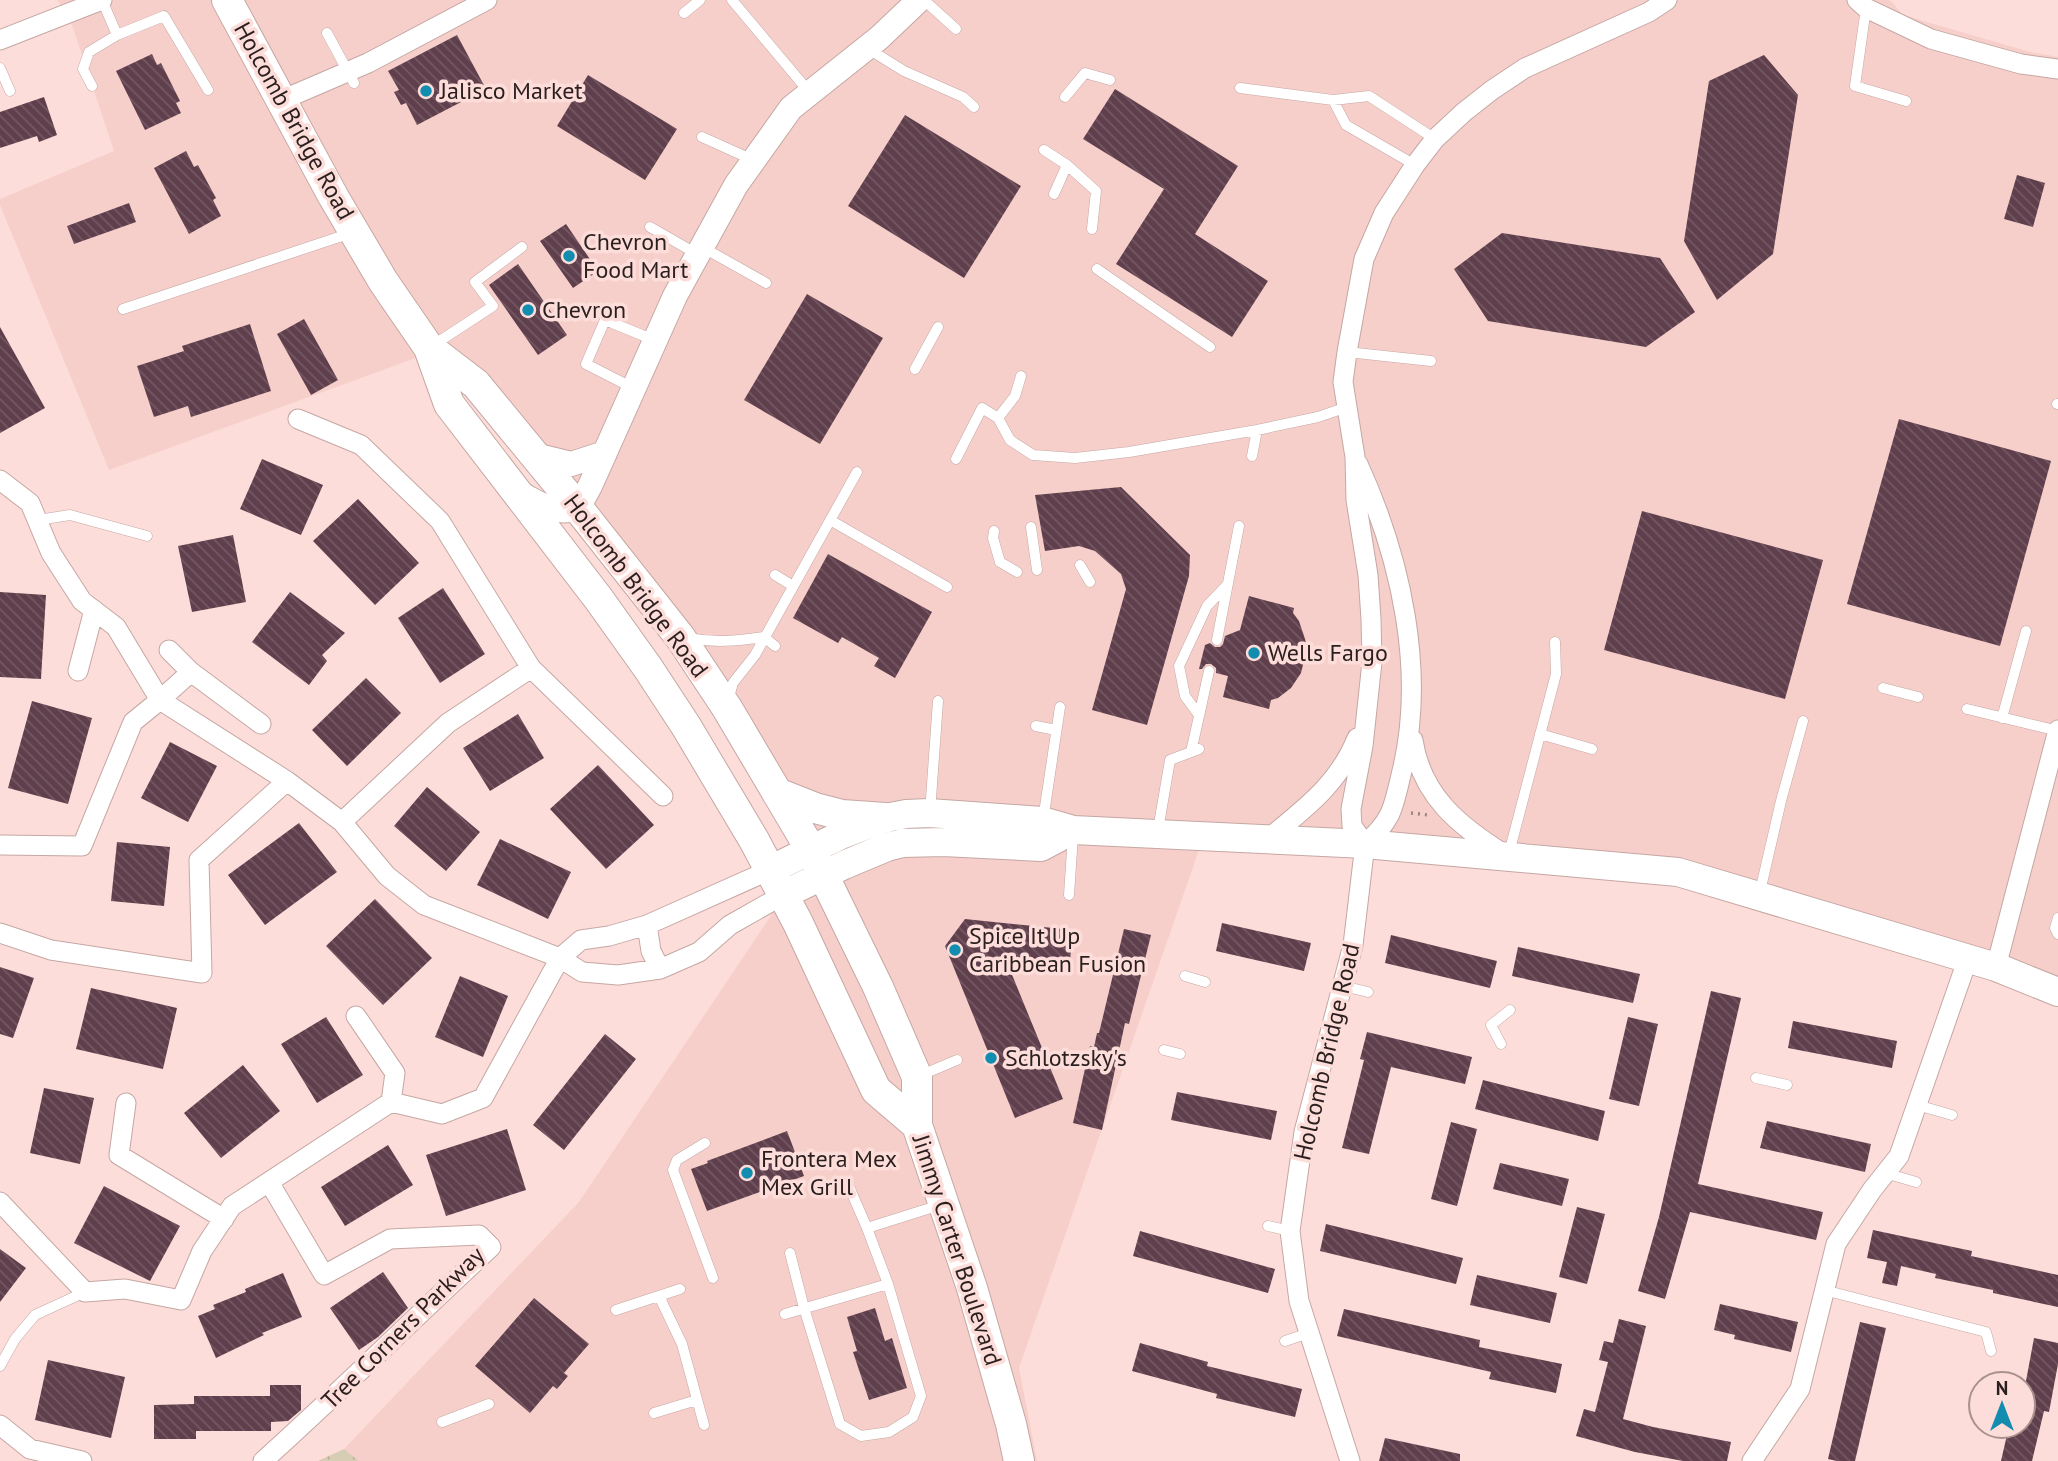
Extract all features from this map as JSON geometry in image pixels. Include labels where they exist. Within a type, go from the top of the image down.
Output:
[{"type":"main road","name":"Holcomb Bridge Road","points":[[227,0],[383,281],[429,348],[449,404],[598,598],[656,680],[722,784],[776,883],[830,988],[876,1090],[917,1125]]},
{"type":"main road","name":"Holcomb Bridge Road","points":[[429,348],[475,384],[680,636],[727,708],[817,862]]},
{"type":"main road","points":[[777,793],[842,815],[885,818]]},
{"type":"main road","points":[[817,862],[841,835],[885,818],[929,813],[1042,821],[1073,831],[1366,844],[1678,873],[1968,958],[2058,992]]},
{"type":"main road","points":[[776,883],[817,862],[903,843],[943,842],[1041,848],[1073,831]]},
{"type":"main road","name":"Jimmy Carter Boulevard","points":[[817,862],[878,987],[917,1077],[917,1125],[992,1355],[1019,1461]]},
{"type":"street","points":[[0,40],[102,0]]},
{"type":"street","points":[[518,493],[552,510],[566,512],[578,508],[654,340],[699,250],[736,185],[791,108],[921,0]]},
{"type":"street","points":[[1411,708],[1406,757],[1392,812],[1382,829],[1366,844],[1352,826],[1351,809],[1363,746],[1372,662],[1371,619],[1368,575],[1356,500],[1355,457],[1343,382],[1364,259],[1384,213],[1415,165],[1435,139],[1464,112],[1525,68],[1649,12],[1667,0]]},
{"type":"street","points":[[282,100],[351,77],[368,63],[484,1]]},
{"type":"street","points":[[1862,4],[1931,39],[2021,64],[2058,69]]},
{"type":"street","points":[[298,419],[361,444],[440,521],[531,668],[663,796]]},
{"type":"street","points":[[534,455],[571,464],[605,453]]},
{"type":"street","points":[[1355,457],[1378,511],[1406,618],[1411,708],[1418,765],[1428,786],[1440,802],[1474,835],[1508,857]]},
{"type":"street","points":[[0,480],[30,503],[51,552],[82,601],[117,627],[160,700],[287,781],[342,822],[387,876],[424,905],[560,958],[582,972],[618,975],[660,969],[699,952],[776,883]]},
{"type":"street","points":[[78,671],[94,610]]},
{"type":"street","points":[[169,650],[191,672],[261,724]]},
{"type":"street","points":[[342,822],[447,723],[531,668]]},
{"type":"street","points":[[0,845],[82,846],[132,722],[191,672]]},
{"type":"street","points":[[1268,839],[1331,784],[1349,759],[1367,707]]},
{"type":"street","points":[[1996,967],[2047,791],[2058,731]]},
{"type":"street","points":[[0,933],[51,950],[202,973],[198,860],[287,781]]},
{"type":"street","name":"Holcomb Bridge Road","points":[[1350,1461],[1299,1301],[1290,1231],[1304,1132],[1353,945],[1366,844]]},
{"type":"street","points":[[0,1202],[85,1292],[124,1289],[181,1300],[202,1251],[232,1206],[391,1102],[442,1114],[483,1098],[560,958],[581,940],[609,936],[647,925],[776,883]]},
{"type":"street","points":[[647,925],[651,951],[660,969]]},
{"type":"street","points":[[1752,1461],[1800,1389],[1836,1244],[1899,1156],[1968,958]]},
{"type":"street","points":[[356,1016],[395,1073],[391,1102]]},
{"type":"street","points":[[126,1103],[119,1155],[224,1219]]},
{"type":"street","name":"Tree Corners Parkway","points":[[263,1461],[338,1394],[491,1247],[479,1235],[390,1239],[324,1275],[269,1182]]},
{"type":"street","points":[[0,1425],[30,1449],[82,1461]]},
{"type":"lane","points":[[102,0],[117,35]]},
{"type":"lane","points":[[684,13],[700,0]]},
{"type":"lane","points":[[732,0],[810,93]]},
{"type":"lane","points":[[921,0],[956,29]]},
{"type":"lane","points":[[1862,4],[1855,86],[1906,101]]},
{"type":"lane","points":[[92,86],[83,69],[89,52],[117,35],[164,16],[208,90]]},
{"type":"lane","points":[[327,33],[351,77]]},
{"type":"lane","points":[[866,48],[904,71],[963,97],[974,107]]},
{"type":"lane","points":[[0,68],[10,91]]},
{"type":"lane","points":[[1065,97],[1085,73],[1110,80]]},
{"type":"lane","points":[[1240,88],[1333,100],[1370,96],[1435,139]]},
{"type":"lane","points":[[1333,100],[1346,125],[1415,165]]},
{"type":"lane","points":[[702,137],[753,160]]},
{"type":"lane","points":[[1044,150],[1096,191],[1092,229]]},
{"type":"lane","points":[[1054,194],[1066,165]]},
{"type":"lane","points":[[650,226],[766,283]]},
{"type":"lane","points":[[123,309],[355,232]]},
{"type":"lane","points":[[429,348],[493,306],[475,282],[522,247]]},
{"type":"lane","points":[[1097,269],[1210,347]]},
{"type":"lane","points":[[634,388],[586,364],[605,320],[654,340]]},
{"type":"lane","points":[[915,369],[938,327]]},
{"type":"lane","points":[[1346,352],[1431,361]]},
{"type":"lane","points":[[998,418],[1015,396],[1021,376]]},
{"type":"lane","points":[[956,459],[982,408],[998,418],[1010,440],[1033,455],[1074,458],[1129,452],[1257,430],[1318,417],[1346,407]]},
{"type":"lane","points":[[1252,456],[1257,430]]},
{"type":"lane","points":[[727,708],[733,683],[755,655],[857,472]]},
{"type":"lane","points":[[38,520],[70,515],[147,536]]},
{"type":"lane","points":[[830,520],[947,587]]},
{"type":"lane","points":[[1217,640],[1239,526]]},
{"type":"lane","points":[[1031,527],[1037,570]]},
{"type":"lane","points":[[994,531],[993,538],[1000,562],[1017,572]]},
{"type":"lane","points":[[1080,565],[1090,582]]},
{"type":"lane","points":[[775,575],[793,586]]},
{"type":"lane","points":[[1199,715],[1185,696],[1179,666],[1207,606],[1228,584]]},
{"type":"lane","points":[[2002,718],[2026,631]]},
{"type":"lane","points":[[680,636],[705,642],[730,642],[764,637],[775,646]]},
{"type":"lane","points":[[1508,857],[1556,674],[1555,642]]},
{"type":"lane","points":[[1157,834],[1170,760],[1195,750],[1199,715],[1209,671]]},
{"type":"lane","points":[[1883,688],[1918,697]]},
{"type":"lane","points":[[929,813],[938,701]]},
{"type":"lane","points":[[1042,821],[1060,707]]},
{"type":"lane","points":[[1967,709],[2058,731]]},
{"type":"lane","points":[[1759,896],[1803,720]]},
{"type":"lane","points":[[1036,726],[1056,730]]},
{"type":"lane","points":[[923,730],[936,734]]},
{"type":"lane","points":[[1540,734],[1592,749]]},
{"type":"lane","points":[[1069,895],[1073,831]]},
{"type":"lane","points":[[2058,918],[2055,928],[2058,934]]},
{"type":"lane","points":[[1185,976],[1205,982]]},
{"type":"lane","points":[[1343,986],[1368,992]]},
{"type":"lane","points":[[1501,1044],[1490,1025],[1510,1010]]},
{"type":"lane","points":[[1164,1050],[1180,1054]]},
{"type":"lane","points":[[917,1077],[957,1060]]},
{"type":"lane","points":[[1756,1078],[1787,1085]]},
{"type":"lane","points":[[1917,1105],[1952,1115]]},
{"type":"lane","points":[[705,1143],[677,1160],[673,1170],[713,1278]]},
{"type":"lane","points":[[1885,1173],[1916,1182]]},
{"type":"lane","points":[[790,1253],[840,1424],[861,1436],[889,1432],[914,1418],[921,1396],[888,1284],[850,1189]]},
{"type":"lane","points":[[867,1228],[944,1204]]},
{"type":"lane","points":[[1268,1226],[1290,1231]]},
{"type":"lane","points":[[785,1314],[888,1284]]},
{"type":"lane","points":[[616,1310],[680,1289]]},
{"type":"lane","points":[[1825,1290],[1986,1332],[1992,1352]]},
{"type":"lane","points":[[0,1366],[15,1339],[35,1315],[85,1292]]},
{"type":"lane","points":[[659,1296],[682,1344],[704,1425]]},
{"type":"lane","points":[[1285,1340],[1309,1333]]},
{"type":"lane","points":[[654,1413],[697,1400]]},
{"type":"lane","points":[[442,1422],[489,1404]]},
{"type":"shaded area","points":[[57,0],[1890,0],[1903,15],[2030,52],[2058,57],[2058,1004],[1675,862],[1461,838],[1208,824],[1019,1368],[1037,1461],[359,1461],[344,1449],[579,1202],[815,850],[715,698],[446,347],[109,470],[0,205],[0,199],[114,151],[69,16]]},
{"type":"green space","points":[[344,1449],[359,1461],[318,1461]]},
{"type":"building","points":[[457,35],[486,89],[417,125],[406,103],[401,105],[394,92],[399,90],[388,71]]},
{"type":"building","points":[[152,54],[157,65],[161,63],[180,101],[176,103],[181,113],[145,130],[116,71]]},
{"type":"building","points":[[1764,55],[1798,95],[1773,254],[1717,300],[1684,241],[1709,81]]},
{"type":"building","points":[[588,75],[677,129],[645,180],[557,126]]},
{"type":"building","points":[[1115,89],[1238,166],[1195,234],[1268,281],[1232,337],[1116,264],[1164,189],[1083,139]]},
{"type":"building","points":[[44,97],[57,135],[39,142],[37,136],[0,148],[0,112]]},
{"type":"building","points":[[905,115],[1021,186],[964,278],[848,206]]},
{"type":"building","points":[[186,151],[194,167],[198,165],[216,198],[213,200],[221,216],[189,234],[154,168]]},
{"type":"building","points":[[2017,175],[2045,183],[2033,227],[2004,219]]},
{"type":"building","points":[[129,203],[136,222],[74,244],[67,226]]},
{"type":"building","name":"Chevron Food Mart","points":[[566,224],[598,271],[573,288],[540,241]]},
{"type":"building","points":[[1502,233],[1660,258],[1695,312],[1646,347],[1488,321],[1454,269]]},
{"type":"building","name":"Chevron","points":[[518,264],[567,335],[538,355],[489,285]]},
{"type":"building","points":[[807,294],[883,338],[820,444],[744,400]]},
{"type":"building","points":[[304,319],[338,380],[311,395],[277,334]]},
{"type":"building","points":[[250,324],[271,391],[191,417],[188,406],[154,417],[137,366],[184,351],[182,346]]},
{"type":"building","points":[[0,327],[45,408],[0,433]]},
{"type":"building","points":[[1899,419],[2051,461],[2000,646],[1847,604]]},
{"type":"building","points":[[262,459],[323,485],[301,535],[240,509]]},
{"type":"building","points":[[1121,487],[1190,555],[1189,576],[1147,725],[1092,710],[1126,589],[1121,574],[1095,551],[1079,546],[1045,551],[1035,495]]},
{"type":"building","points":[[358,499],[419,563],[375,605],[313,541]]},
{"type":"building","points":[[1642,511],[1823,560],[1785,699],[1604,650]]},
{"type":"building","points":[[233,535],[246,602],[192,612],[178,546]]},
{"type":"building","points":[[828,554],[932,612],[895,678],[874,666],[879,658],[842,637],[838,643],[793,618]]},
{"type":"building","points":[[443,588],[485,654],[440,683],[398,618]]},
{"type":"building","points":[[0,592],[46,595],[41,679],[0,677]]},
{"type":"building","points":[[290,592],[345,633],[322,655],[327,661],[309,685],[252,642]]},
{"type":"building","name":"Wells Fargo","points":[[1249,596],[1294,608],[1293,613],[1299,621],[1307,648],[1301,673],[1291,688],[1271,700],[1269,709],[1223,697],[1228,676],[1216,673],[1216,668],[1211,664],[1199,669],[1205,645],[1210,643],[1220,647],[1225,636],[1240,630]]},
{"type":"building","points":[[366,678],[401,713],[347,766],[312,730]]},
{"type":"building","points":[[32,701],[92,718],[68,804],[8,788]]},
{"type":"building","points":[[518,714],[544,758],[490,791],[463,748]]},
{"type":"building","points":[[170,742],[217,766],[188,822],[141,798]]},
{"type":"building","points":[[598,765],[654,825],[606,869],[550,809]]},
{"type":"building","points":[[427,787],[480,832],[446,871],[394,826]]},
{"type":"building","points":[[299,823],[337,872],[265,925],[228,875]]},
{"type":"building","points":[[500,839],[571,872],[548,919],[477,885]]},
{"type":"building","points":[[117,842],[170,847],[164,906],[111,901]]},
{"type":"building","points":[[375,899],[432,958],[383,1005],[326,946]]},
{"type":"building","points":[[965,919],[1073,930],[1069,971],[1008,965],[1063,1099],[1015,1118],[945,946]]},
{"type":"building","points":[[1222,923],[1311,943],[1304,971],[1216,951]]},
{"type":"building","points":[[1124,929],[1151,935],[1129,1024],[1125,1023],[1102,1130],[1073,1123],[1090,1046],[1094,1047],[1099,1033]]},
{"type":"building","points":[[1391,935],[1497,961],[1490,988],[1385,963]]},
{"type":"building","points":[[1518,947],[1640,974],[1633,1003],[1512,976]]},
{"type":"building","points":[[0,967],[34,978],[13,1038],[0,1034]]},
{"type":"building","points":[[460,976],[508,996],[483,1057],[435,1037]]},
{"type":"building","points":[[91,988],[177,1008],[163,1069],[76,1049]]},
{"type":"building","points":[[1711,991],[1741,998],[1698,1184],[1823,1212],[1816,1240],[1690,1212],[1665,1299],[1638,1291],[1659,1217]]},
{"type":"building","points":[[326,1017],[363,1075],[317,1103],[281,1044]]},
{"type":"building","points":[[1628,1017],[1658,1024],[1639,1106],[1609,1099]]},
{"type":"building","points":[[1793,1021],[1897,1041],[1892,1068],[1788,1048]]},
{"type":"building","points":[[1367,1032],[1472,1057],[1465,1084],[1391,1067],[1369,1154],[1342,1148],[1364,1060],[1360,1059]]},
{"type":"building","points":[[605,1034],[636,1059],[564,1150],[533,1125]]},
{"type":"building","points":[[243,1065],[280,1111],[221,1158],[184,1113]]},
{"type":"building","points":[[1483,1080],[1605,1111],[1598,1141],[1475,1109]]},
{"type":"building","points":[[44,1088],[94,1098],[80,1164],[30,1153]]},
{"type":"building","points":[[1177,1092],[1277,1111],[1271,1140],[1171,1120]]},
{"type":"building","points":[[1767,1121],[1871,1144],[1865,1172],[1760,1148]]},
{"type":"building","points":[[1451,1122],[1477,1129],[1457,1206],[1431,1199]]},
{"type":"building","points":[[507,1129],[526,1190],[446,1216],[426,1155]]},
{"type":"building","name":"Frontera Mex Mex Grill","points":[[787,1131],[804,1176],[707,1211],[691,1169]]},
{"type":"building","points":[[388,1145],[413,1185],[345,1226],[321,1187]]},
{"type":"building","points":[[1500,1163],[1569,1179],[1562,1206],[1493,1189]]},
{"type":"building","points":[[104,1186],[180,1226],[150,1281],[74,1243]]},
{"type":"building","points":[[1577,1207],[1605,1214],[1587,1284],[1559,1277]]},
{"type":"building","points":[[1326,1224],[1463,1258],[1456,1284],[1320,1251]]},
{"type":"building","points":[[1873,1230],[1972,1251],[1971,1256],[2058,1275],[2058,1307],[1935,1278],[1936,1274],[1901,1266],[1897,1286],[1882,1283],[1887,1262],[1867,1258]]},
{"type":"building","points":[[1140,1231],[1275,1269],[1268,1293],[1133,1256]]},
{"type":"building","points":[[0,1249],[26,1268],[0,1302]]},
{"type":"building","points":[[383,1272],[408,1308],[378,1337],[359,1350],[330,1308]]},
{"type":"building","points":[[283,1273],[302,1317],[262,1333],[264,1335],[216,1358],[198,1316],[215,1309],[213,1305]]},
{"type":"building","points":[[1477,1275],[1557,1293],[1550,1323],[1470,1305]]},
{"type":"building","points":[[534,1298],[589,1344],[564,1373],[568,1376],[557,1389],[553,1386],[530,1413],[475,1366]]},
{"type":"building","points":[[1720,1304],[1798,1322],[1791,1352],[1734,1339],[1735,1335],[1714,1330]]},
{"type":"building","points":[[875,1308],[885,1341],[892,1338],[907,1388],[869,1400],[853,1352],[857,1351],[847,1317]]},
{"type":"building","points":[[1344,1309],[1480,1340],[1479,1347],[1562,1364],[1556,1393],[1489,1379],[1491,1372],[1337,1336]]},
{"type":"building","points":[[1619,1319],[1646,1326],[1623,1419],[1731,1442],[1727,1461],[1683,1461],[1635,1452],[1576,1436],[1584,1409],[1595,1412],[1608,1362],[1599,1360],[1604,1341],[1613,1343]]},
{"type":"building","points":[[1860,1322],[1886,1328],[1855,1461],[1837,1461],[1828,1459]]},
{"type":"building","points":[[2034,1338],[2058,1343],[2058,1364],[2049,1412],[2044,1411],[2032,1461],[2001,1461],[2006,1440],[2037,1440],[2037,1370],[2028,1370]]},
{"type":"building","points":[[1140,1343],[1208,1362],[1207,1366],[1302,1389],[1295,1417],[1216,1398],[1217,1394],[1132,1371]]},
{"type":"building","points":[[48,1360],[125,1377],[111,1438],[35,1420]]},
{"type":"building","points":[[270,1385],[301,1385],[301,1410],[288,1421],[271,1422],[271,1431],[196,1431],[196,1439],[154,1439],[154,1405],[194,1404],[194,1396],[270,1396]]},
{"type":"building","points":[[1385,1438],[1460,1454],[1460,1461],[1379,1461]]},
{"type":"place","name":"Jalisco Market","points":[[426,91]]},
{"type":"place","name":"Chevron Food Mart","points":[[569,256]]},
{"type":"place","name":"Chevron","points":[[528,310]]},
{"type":"place","name":"Wells Fargo","points":[[1254,653]]},
{"type":"place","name":"Spice It Up Caribbean Fusion","points":[[955,950]]},
{"type":"place","name":"Schlotzsky's","points":[[991,1058]]},
{"type":"place","name":"Frontera Mex Mex Grill","points":[[747,1173]]}]
